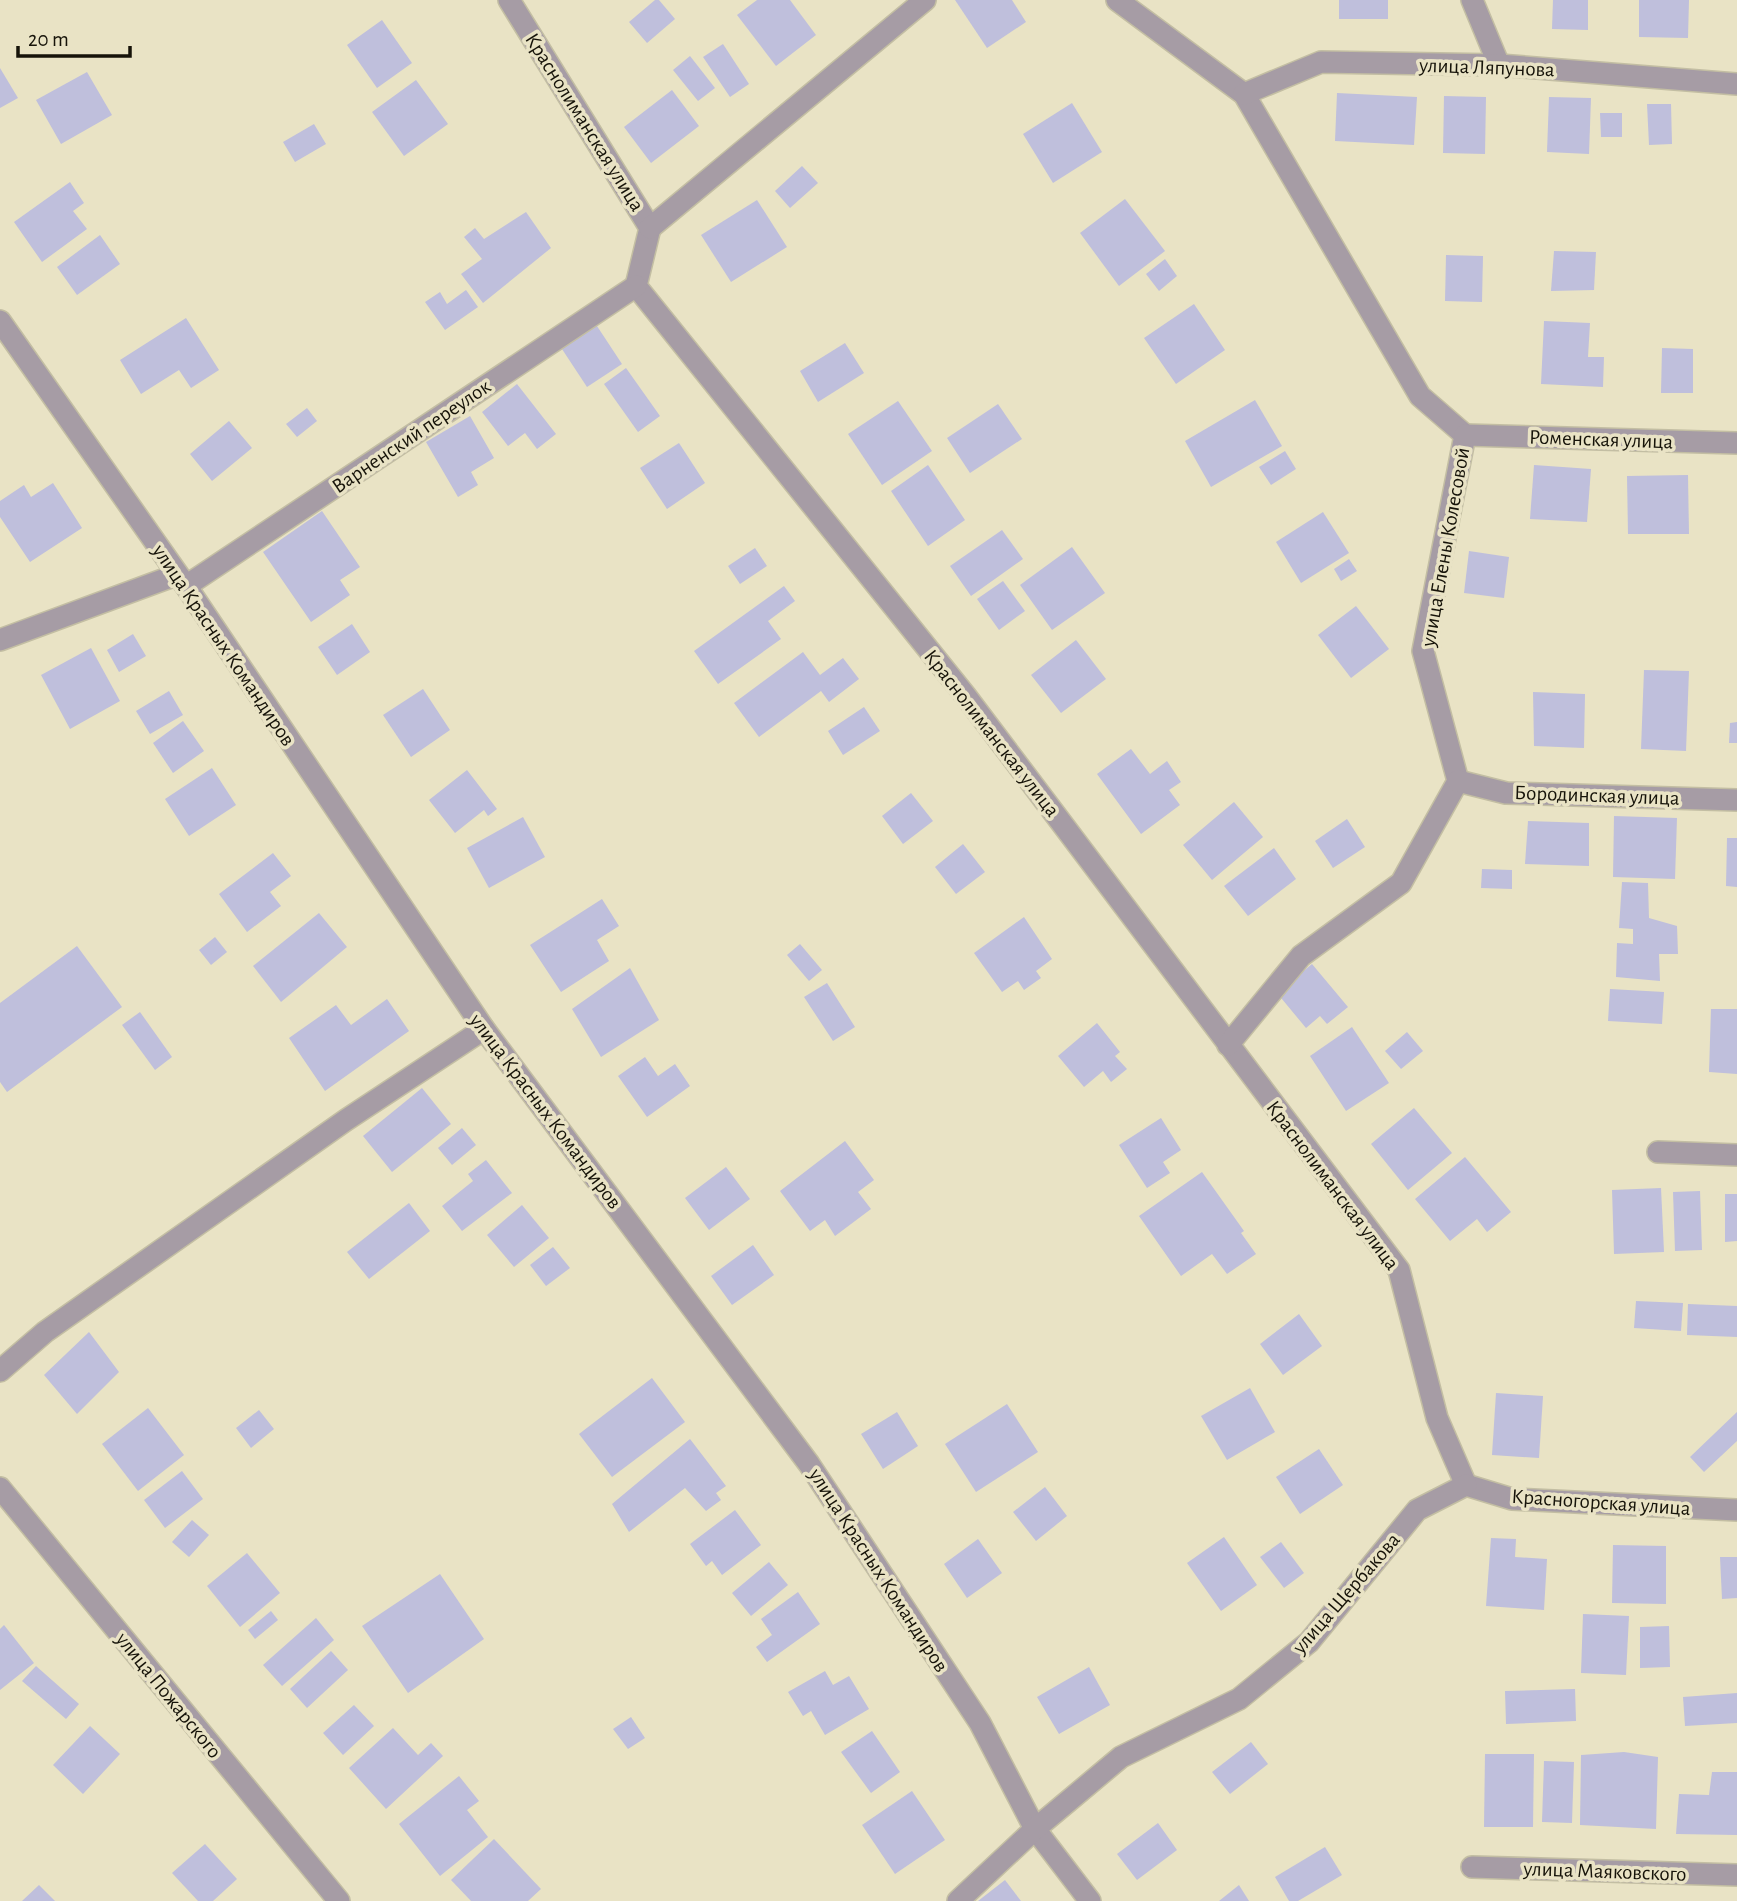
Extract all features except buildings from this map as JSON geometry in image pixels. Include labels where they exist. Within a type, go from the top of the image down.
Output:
[{"type":"street","name":"Краснолиманская улица","points":[[509,0],[650,228],[636,286],[965,695],[1399,1270],[1437,1418],[1466,1485]]},
{"type":"street","points":[[650,228],[925,0]]},
{"type":"street","name":"улица Елены Колесовой","points":[[1117,0],[1244,94],[1420,396],[1465,435],[1423,651],[1458,781]]},
{"type":"street","points":[[1475,4],[1499,65]]},
{"type":"street","name":"улица Ляпунова","points":[[1244,94],[1321,62],[1499,65],[1737,84]]},
{"type":"street","name":"Варненский переулок","points":[[0,640],[181,581],[636,286]]},
{"type":"street","name":"улица Красных Командиров","points":[[0,321],[181,581],[484,1029],[809,1464],[980,1723],[1035,1829],[1090,1901]]},
{"type":"street","name":"Роменская улица","points":[[1465,435],[1737,443]]},
{"type":"street","points":[[1228,1045],[1301,956],[1401,883],[1458,781]]},
{"type":"street","name":"Бородинская улица","points":[[1458,781],[1506,793],[1737,800]]},
{"type":"street","points":[[0,1371],[45,1332],[335,1128],[484,1029]]},
{"type":"street","points":[[1658,1152],[1737,1156]]},
{"type":"street","name":"улица Щербакова","points":[[958,1901],[1035,1829],[1121,1757],[1238,1699],[1309,1642],[1417,1510],[1466,1485]]},
{"type":"street","name":"Красногорская улица","points":[[1466,1485],[1512,1499],[1737,1510]]},
{"type":"street","name":"улица Пожарского","points":[[0,1488],[338,1901]]},
{"type":"street","name":"улица Маяковского","points":[[1472,1867],[1737,1875]]}]
